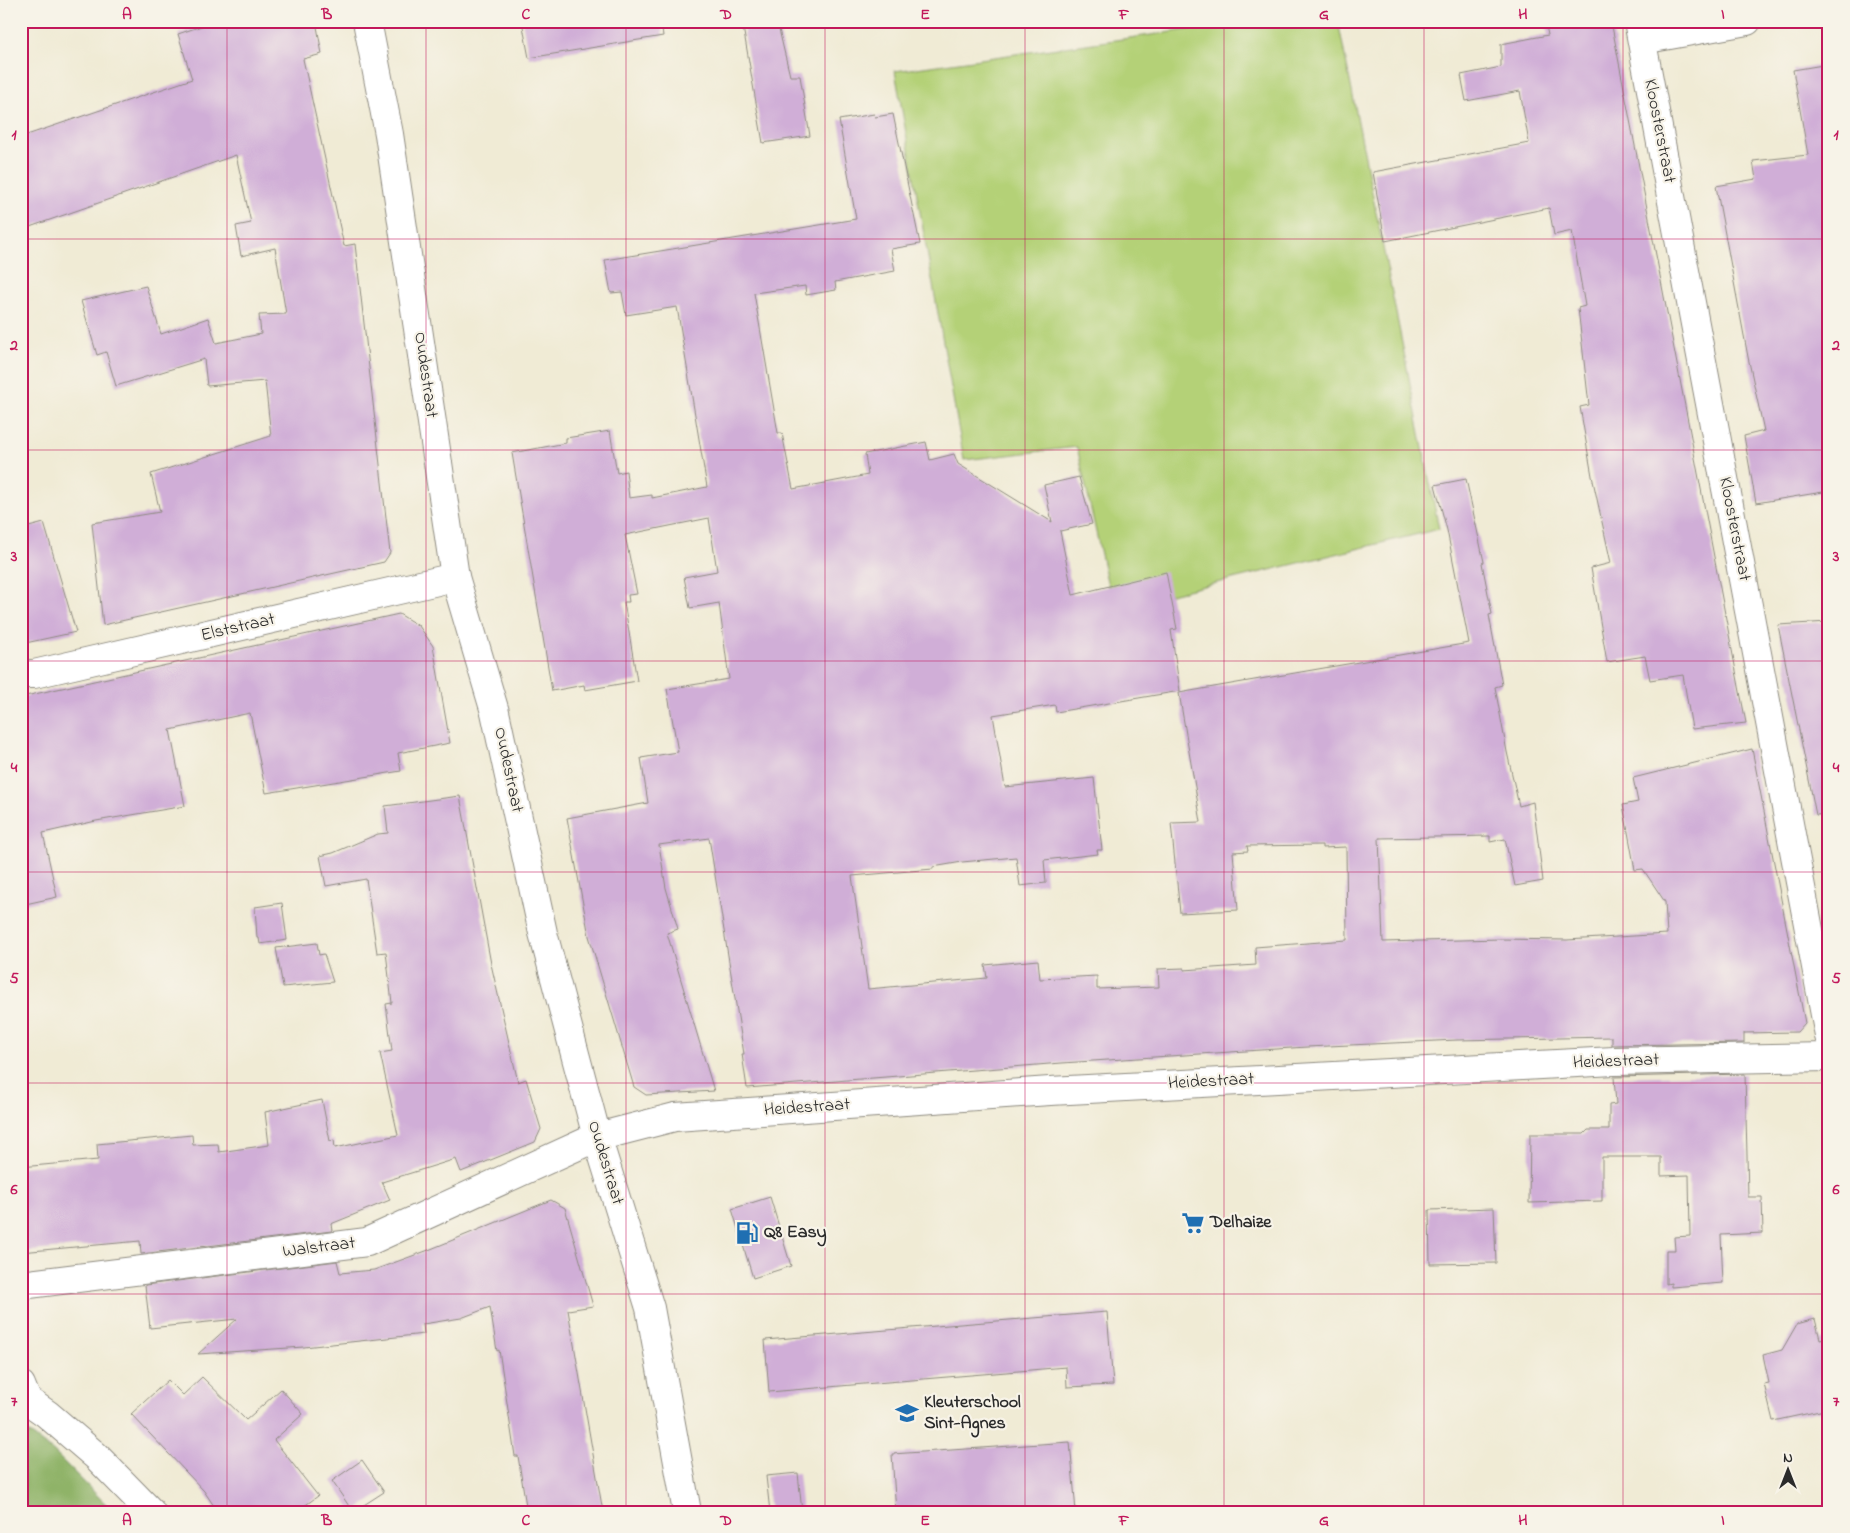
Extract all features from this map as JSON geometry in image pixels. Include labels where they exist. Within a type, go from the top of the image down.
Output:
[{"type":"street","name":"Oudestraat","points":[[367,21],[389,134],[455,577],[495,712],[543,933],[597,1138],[650,1308],[686,1512]]},
{"type":"street","points":[[1640,31],[1747,21]]},
{"type":"street","name":"Kloosterstraat","points":[[1640,31],[1829,1036]]},
{"type":"street","name":"Elststraat","points":[[21,674],[34,674],[53,670],[455,577]]},
{"type":"street","name":"Heidestraat","points":[[597,1138],[674,1117],[1040,1092],[1614,1061],[1829,1057]]},
{"type":"street","name":"Walstraat","points":[[21,1285],[367,1242],[597,1138]]},
{"type":"street","points":[[21,1384],[27,1400],[47,1414],[96,1456],[151,1512]]},
{"type":"green space","points":[[1250,21],[1338,21],[1439,529],[1113,608],[1077,447],[964,460],[895,71]]},
{"type":"green space","points":[[21,1427],[54,1452],[114,1512],[21,1512]]},
{"type":"building","points":[[216,21],[316,21],[322,54],[303,59],[344,246],[355,244],[390,553],[384,562],[103,625],[92,523],[160,512],[151,474],[271,436],[265,381],[207,386],[204,359],[116,386],[106,352],[97,355],[81,301],[146,286],[161,334],[208,318],[216,343],[261,334],[259,315],[286,314],[275,248],[241,256],[236,226],[251,223],[236,155],[21,230],[21,137],[192,79],[178,34]]},
{"type":"building","points":[[522,21],[661,21],[663,36],[529,58]]},
{"type":"building","points":[[742,21],[777,21],[790,76],[800,76],[810,136],[763,143]]},
{"type":"building","points":[[1545,21],[1611,21],[1746,723],[1692,729],[1683,675],[1650,680],[1645,656],[1607,662],[1591,568],[1611,563],[1592,476],[1580,407],[1589,405],[1578,308],[1585,306],[1572,231],[1554,235],[1549,208],[1385,241],[1373,172],[1529,143],[1520,91],[1466,101],[1461,75],[1501,67],[1501,44],[1548,35]]},
{"type":"building","points":[[1829,64],[1829,491],[1756,503],[1744,436],[1764,431],[1716,186],[1756,179],[1753,161],[1808,155],[1793,70]]},
{"type":"building","points":[[874,114],[875,117],[893,114],[920,244],[891,249],[895,271],[835,282],[836,290],[806,295],[805,286],[754,293],[778,433],[782,433],[793,489],[868,475],[865,454],[926,442],[930,460],[954,454],[958,464],[1052,522],[1044,485],[1079,477],[1092,524],[1060,531],[1073,595],[1166,572],[1177,629],[1171,630],[1180,691],[1056,712],[1055,705],[993,715],[1005,787],[1094,778],[1102,850],[1097,850],[1098,854],[1044,860],[1046,883],[1020,886],[1016,857],[962,862],[933,867],[933,869],[852,876],[868,989],[987,978],[985,965],[1038,960],[1040,979],[1097,976],[1097,989],[1159,987],[1158,969],[1184,968],[1184,970],[1256,965],[1255,947],[1347,940],[1346,847],[1322,848],[1322,845],[1247,846],[1248,851],[1233,852],[1238,910],[1180,913],[1171,823],[1201,822],[1179,693],[1469,643],[1447,530],[1435,485],[1466,479],[1484,562],[1482,563],[1492,614],[1489,615],[1502,685],[1495,687],[1507,752],[1519,806],[1533,802],[1543,881],[1515,886],[1505,839],[1490,842],[1490,836],[1379,838],[1383,942],[1500,939],[1567,940],[1667,934],[1665,902],[1643,869],[1635,870],[1623,805],[1638,802],[1633,778],[1752,749],[1805,1023],[1797,1032],[1744,1033],[1744,1043],[1612,1045],[1612,1037],[1457,1040],[1307,1047],[1062,1063],[747,1088],[742,1054],[744,1054],[709,838],[659,845],[666,888],[678,929],[667,933],[714,1091],[646,1095],[634,1087],[589,936],[567,818],[648,803],[641,758],[678,752],[667,689],[729,679],[719,603],[690,608],[684,577],[717,571],[709,518],[625,535],[637,594],[628,595],[629,602],[624,602],[637,681],[585,690],[584,685],[552,691],[512,453],[566,443],[566,438],[610,431],[617,473],[626,471],[629,498],[652,495],[652,498],[707,487],[677,307],[626,315],[622,292],[611,293],[605,260],[856,219],[839,120]]},
{"type":"building","points":[[44,523],[76,632],[21,644],[21,529]]},
{"type":"building","points":[[399,614],[419,626],[433,646],[450,743],[398,753],[401,771],[266,793],[250,713],[170,730],[185,806],[96,821],[43,833],[57,897],[21,905],[21,697]]},
{"type":"building","points":[[1829,622],[1829,814],[1816,815],[1778,625]]},
{"type":"building","points":[[460,796],[491,964],[518,1082],[526,1079],[541,1129],[535,1142],[461,1172],[456,1159],[382,1182],[390,1200],[331,1224],[332,1231],[141,1254],[140,1241],[21,1252],[21,1167],[98,1160],[97,1144],[192,1135],[193,1145],[218,1144],[219,1152],[269,1145],[265,1112],[322,1100],[330,1141],[334,1140],[335,1148],[398,1135],[380,1053],[392,1051],[386,1004],[392,1003],[386,952],[377,953],[366,879],[326,886],[320,856],[333,853],[378,834],[388,833],[385,806]]},
{"type":"building","points":[[282,903],[287,940],[260,944],[259,938],[257,938],[255,907]]},
{"type":"building","points":[[317,943],[319,955],[324,954],[333,982],[283,987],[276,948]]},
{"type":"building","points":[[1745,1074],[1748,1197],[1762,1197],[1763,1233],[1721,1235],[1723,1283],[1671,1287],[1671,1283],[1666,1284],[1666,1250],[1675,1250],[1674,1237],[1690,1236],[1689,1175],[1661,1176],[1661,1157],[1602,1157],[1602,1201],[1529,1203],[1530,1134],[1584,1134],[1588,1130],[1609,1130],[1609,1105],[1616,1104],[1614,1077]]},
{"type":"building","points":[[770,1197],[791,1266],[753,1278],[732,1209]]},
{"type":"building","points":[[551,1200],[565,1208],[593,1306],[568,1310],[603,1512],[527,1512],[518,1456],[515,1456],[499,1350],[497,1351],[490,1307],[461,1318],[423,1324],[424,1334],[304,1347],[198,1354],[237,1319],[150,1328],[145,1285],[337,1261],[340,1273],[374,1270]]},
{"type":"building","points":[[1494,1208],[1496,1263],[1430,1264],[1429,1210]]},
{"type":"building","points":[[1107,1312],[1113,1385],[1067,1387],[1066,1367],[769,1392],[765,1340]]},
{"type":"building","points":[[1815,1319],[1820,1339],[1829,1337],[1829,1409],[1773,1421],[1764,1384],[1769,1383],[1763,1355],[1782,1350],[1797,1324]]},
{"type":"building","points":[[202,1377],[246,1420],[281,1389],[303,1414],[274,1440],[318,1496],[296,1512],[218,1512],[204,1491],[131,1414],[168,1380],[183,1395]]},
{"type":"building","points":[[1070,1442],[1076,1512],[896,1512],[892,1454]]},
{"type":"building","points":[[362,1460],[384,1492],[353,1512],[332,1481]]},
{"type":"building","points":[[798,1473],[802,1512],[770,1512],[766,1476]]},
{"type":"place","name":"Delhaize","points":[[1193,1223]]},
{"type":"place","name":"Q8 Easy","points":[[747,1233]]},
{"type":"place","name":"Kleuterschool Sint-Agnes","points":[[907,1413]]}]
